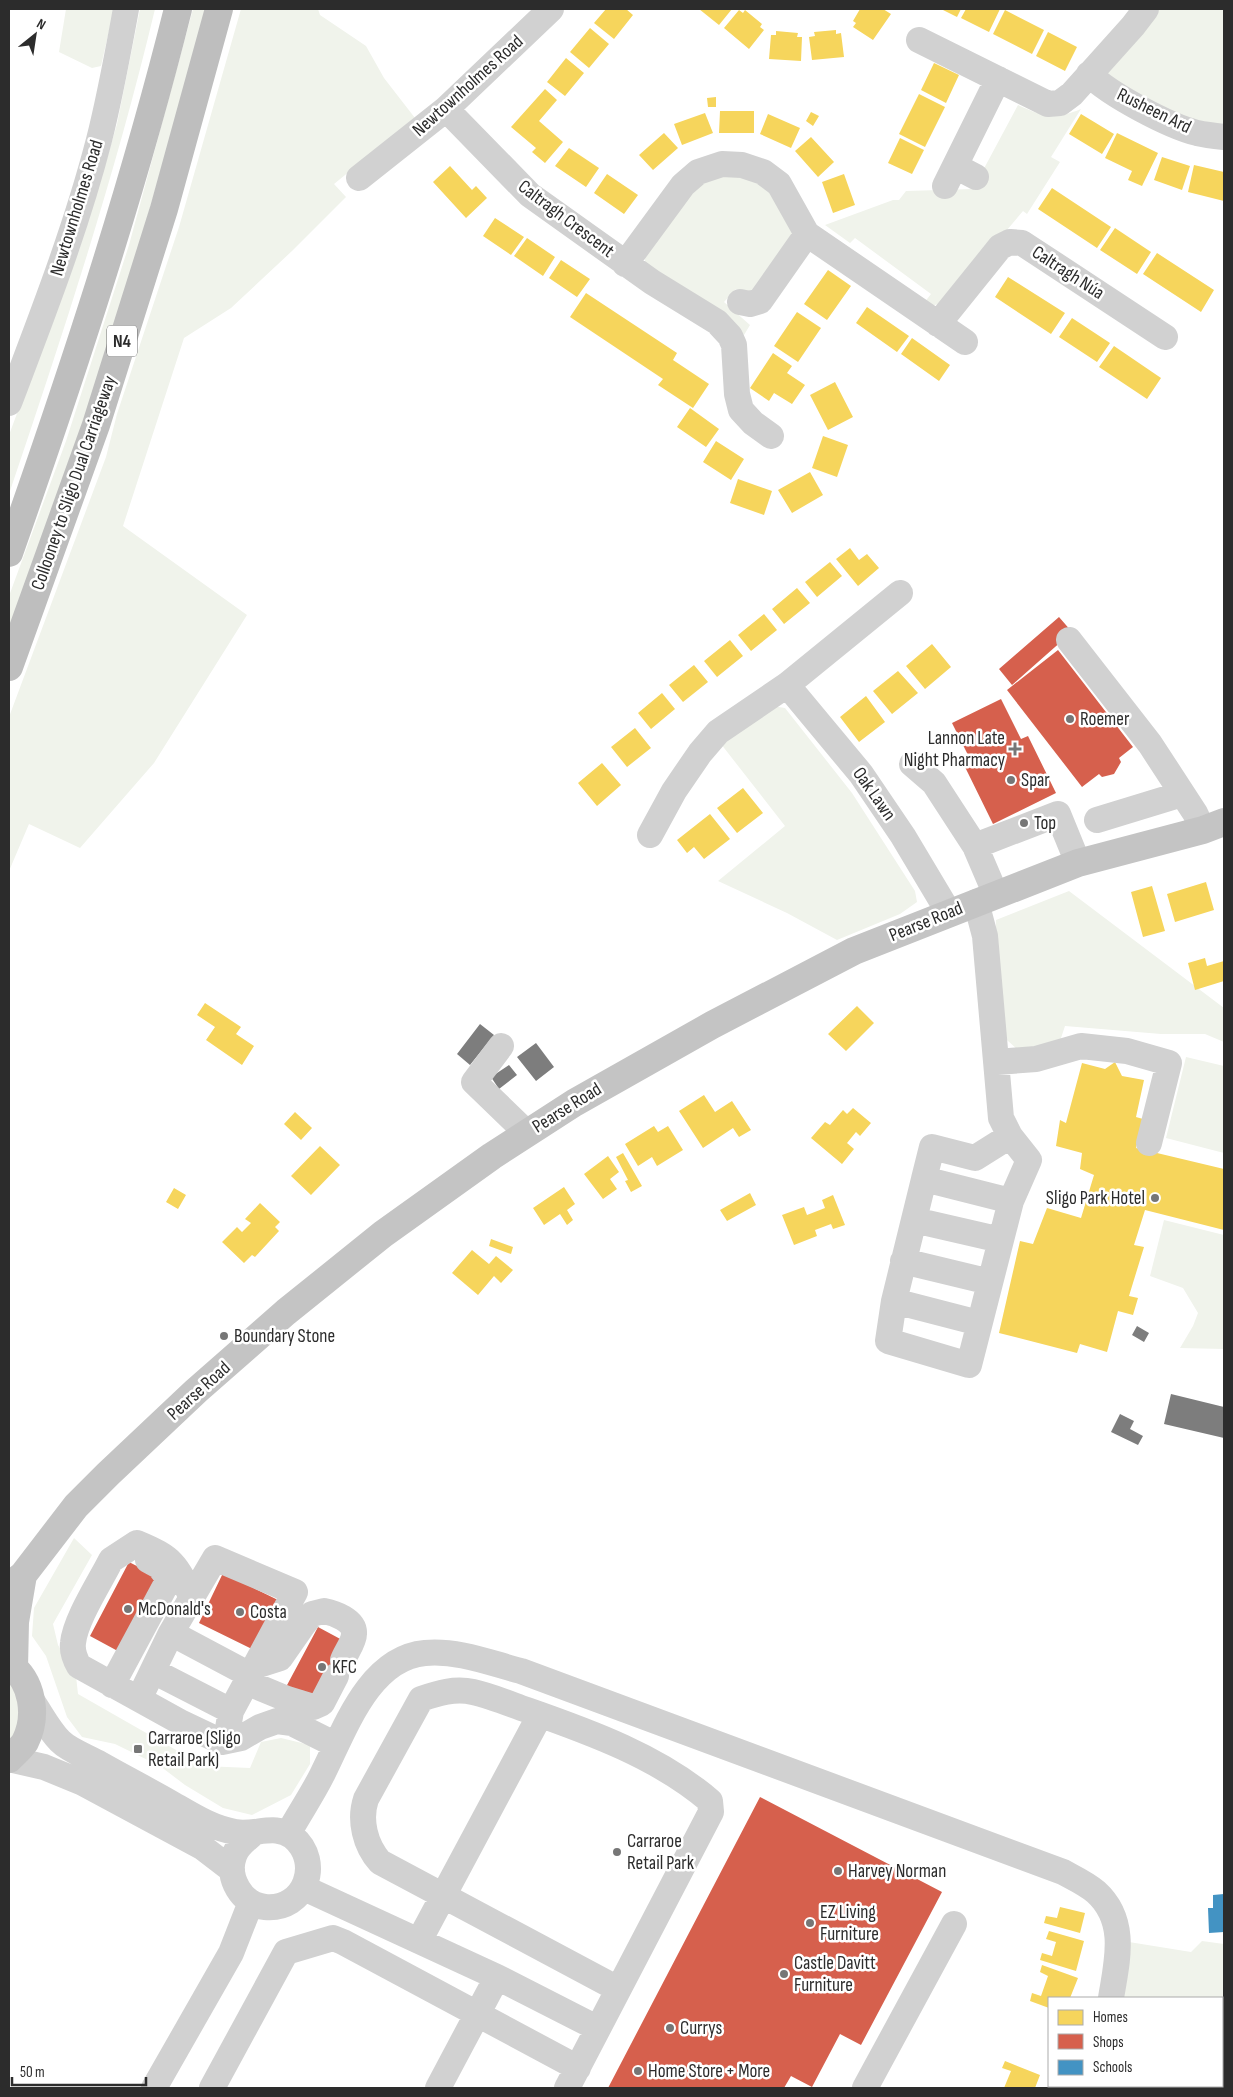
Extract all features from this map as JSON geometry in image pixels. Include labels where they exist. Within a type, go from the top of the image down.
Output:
[{"type":"highway","name":"Collooney to Sligo Dual Carriageway","points":[[9,553],[62,401],[130,188],[178,9]]},
{"type":"highway","name":"Collooney to Sligo Dual Carriageway","points":[[9,667],[99,416],[164,210],[219,9]]},
{"type":"main road","name":"Pearse Road","points":[[11,1666],[16,1580],[64,1521],[96,1486],[196,1392],[286,1312],[383,1234],[527,1133],[637,1066],[854,951],[986,898],[1078,864],[1214,826]]},
{"type":"main road","points":[[9,1759],[24,1743],[32,1723],[32,1701],[26,1683],[11,1666]]},
{"type":"street","name":"Newtownholmes Road","points":[[9,403],[84,193],[99,138],[126,9]]},
{"type":"street","name":"Newtownholmes Road","points":[[359,178],[446,109],[552,9]]},
{"type":"street","points":[[919,40],[1048,104],[1060,103],[1072,94],[1146,9]]},
{"type":"street","name":"Rusheen Ard","points":[[1089,74],[1124,99],[1151,114],[1196,133],[1224,137]]},
{"type":"street","points":[[959,176],[998,79]]},
{"type":"street","name":"Caltragh Crescent","points":[[446,109],[530,195],[625,264],[717,322],[730,336],[734,345],[737,394],[741,410],[753,423],[771,436]]},
{"type":"street","name":"Caltragh Crescent","points":[[625,264],[683,185],[698,172],[722,164],[742,165],[763,172],[779,184],[806,234],[964,342]]},
{"type":"street","points":[[740,302],[750,304],[760,301],[806,234]]},
{"type":"street","name":"Caltragh Núa","points":[[938,324],[1000,247],[1010,242],[1022,243],[1165,337]]},
{"type":"street","points":[[650,835],[679,784],[718,732],[787,685],[900,593]]},
{"type":"street","points":[[1069,640],[1150,744],[1195,813],[1214,826]]},
{"type":"street","name":"Oak Lawn","points":[[787,685],[861,774],[903,836],[949,913]]},
{"type":"street","points":[[912,764],[934,783],[975,846],[986,898],[985,936],[1001,1118],[1010,1136],[1029,1160],[1011,1201],[969,1365],[888,1341],[903,1261],[932,1147],[975,1158],[1010,1136]]},
{"type":"street","points":[[1096,820],[1182,794]]},
{"type":"street","points":[[975,846],[1058,814],[1078,864]]},
{"type":"street","points":[[501,1046],[474,1082],[527,1133]]},
{"type":"street","points":[[997,1062],[1036,1059],[1081,1046],[1127,1051],[1169,1063],[1149,1143]]},
{"type":"street","points":[[924,1179],[1011,1201]]},
{"type":"street","points":[[914,1220],[1001,1240]]},
{"type":"street","points":[[903,1261],[990,1282]]},
{"type":"street","points":[[894,1301],[979,1323]]},
{"type":"street","points":[[192,1598],[178,1569],[160,1552],[138,1544],[111,1560],[75,1630],[72,1646],[75,1659],[79,1666],[112,1685],[222,1742],[242,1738],[260,1727],[277,1721],[292,1723],[336,1744]]},
{"type":"street","points":[[112,1685],[169,1579],[159,1566],[144,1558],[118,1555]]},
{"type":"street","points":[[138,1699],[154,1671],[171,1634],[215,1558],[295,1592],[231,1711],[228,1728],[230,1740]]},
{"type":"street","points":[[171,1634],[180,1636],[250,1674],[286,1699],[313,1707],[322,1703],[355,1635],[354,1629],[346,1620],[324,1610],[312,1614],[302,1625],[280,1658],[250,1674]]},
{"type":"street","points":[[288,1834],[322,1777],[336,1744],[365,1692],[382,1673],[400,1659],[423,1653],[464,1656],[521,1671],[1063,1872],[1096,1892],[1111,1910],[1117,1928],[1119,1952],[1111,1997]]},
{"type":"street","points":[[154,1671],[231,1711]]},
{"type":"street","points":[[212,2088],[286,1952],[332,1938],[478,2013],[572,2078],[711,1812],[710,1801],[690,1784],[610,1740],[473,1692],[452,1691],[421,1699],[366,1799],[362,1810],[363,1828],[372,1854],[380,1862],[618,1989]]},
{"type":"street","points":[[32,1701],[61,1743],[197,1818],[235,1832],[254,1834]]},
{"type":"street","points":[[419,1942],[540,1715]]},
{"type":"street","points":[[9,1759],[44,1767],[83,1783],[202,1847],[232,1870]]},
{"type":"street","points":[[264,1830],[280,1831],[288,1834],[304,1848],[309,1865],[308,1878],[304,1888],[294,1899],[283,1905],[265,1907],[251,1902],[235,1885],[232,1870],[234,1856],[242,1843],[254,1834],[264,1830]]},
{"type":"street","points":[[304,1888],[497,1977],[597,2028]]},
{"type":"street","points":[[155,2088],[231,1953],[251,1902]]},
{"type":"street","points":[[865,2088],[954,1924]]},
{"type":"street","points":[[438,2088],[497,1977]]},
{"type":"shaded area","points":[[66,9],[114,9],[101,66],[92,68],[59,52]]},
{"type":"shaded area","points":[[140,9],[155,9],[140,70],[106,192],[69,313],[9,494],[9,435],[106,162],[117,124]]},
{"type":"shaded area","points":[[193,9],[207,9],[113,337],[9,638],[9,596],[66,441],[129,245]]},
{"type":"shaded area","points":[[241,9],[318,9],[320,15],[366,46],[384,78],[415,118],[334,184],[346,197],[292,251],[231,308],[184,338],[123,526],[247,615],[154,763],[80,848],[29,824],[9,871],[9,717],[106,457],[117,414],[179,227]]},
{"type":"shaded area","points":[[1154,9],[1224,9],[1224,130],[1147,104],[1107,73]]},
{"type":"shaded area","points":[[1018,105],[1049,116],[1063,115],[1081,109],[1051,157],[1060,162],[1027,214],[1023,211],[945,303],[929,306],[924,303],[931,294],[855,238],[850,243],[825,225],[893,200],[899,200],[906,191],[973,189]]},
{"type":"shaded area","points":[[728,173],[761,181],[795,226],[790,245],[751,295],[736,289],[724,302],[750,325],[744,335],[646,265],[644,255],[691,191],[706,180]]},
{"type":"shaded area","points":[[772,706],[785,708],[852,793],[915,891],[917,902],[900,914],[837,940],[787,913],[718,881],[785,826],[721,744]]},
{"type":"shaded area","points":[[1069,891],[1224,1008],[1224,1042],[1205,1034],[1161,1034],[1065,1026],[1059,1044],[1018,1050],[997,1031],[996,920]]},
{"type":"shaded area","points":[[1186,1057],[1224,1066],[1224,1153],[1166,1138]]},
{"type":"shaded area","points":[[1164,1220],[1224,1235],[1224,1349],[1180,1348],[1198,1313],[1183,1288],[1150,1276]]},
{"type":"shaded area","points":[[74,1538],[92,1555],[53,1624],[58,1645],[76,1676],[78,1694],[204,1766],[250,1768],[261,1742],[281,1738],[310,1745],[310,1764],[291,1795],[252,1815],[223,1808],[185,1785],[160,1766],[115,1744],[82,1737],[67,1717],[46,1656],[32,1636],[34,1608]]},
{"type":"shaded area","points":[[9,1680],[19,1705],[20,1719],[9,1743]]},
{"type":"shaded area","points":[[1202,1941],[1224,1944],[1224,2073],[1223,1997],[1120,1997],[1129,1942],[1191,1952]]},
{"type":"building: Homes","points":[[606,9],[626,9],[633,15],[614,39],[594,23]]},
{"type":"building: Homes","points":[[699,9],[732,9],[719,25]]},
{"type":"building: Homes","points":[[860,9],[883,9],[891,14],[873,40],[853,27],[856,23],[853,21]]},
{"type":"building: Homes","points":[[941,9],[961,9],[957,17]]},
{"type":"building: Homes","points":[[966,9],[1000,9],[989,32],[961,18]]},
{"type":"building: Homes","points":[[739,10],[743,13],[745,10],[762,24],[760,27],[764,30],[749,49],[724,28]]},
{"type":"building: Homes","points":[[1005,10],[1044,30],[1032,54],[993,34]]},
{"type":"building: Homes","points":[[590,28],[609,44],[589,68],[570,52]]},
{"type":"building: Homes","points":[[836,30],[836,34],[841,33],[844,57],[812,60],[809,37],[815,36],[814,32]]},
{"type":"building: Homes","points":[[776,31],[798,33],[797,37],[802,37],[801,61],[769,59],[771,35],[776,35]]},
{"type":"building: Homes","points":[[1048,32],[1077,47],[1065,71],[1036,56]]},
{"type":"building: Homes","points":[[566,58],[584,73],[565,96],[547,82]]},
{"type":"building: Homes","points":[[934,63],[959,75],[946,103],[921,90]]},
{"type":"building: Homes","points":[[545,89],[557,100],[539,121],[563,142],[545,163],[532,152],[536,148],[511,127]]},
{"type":"building: Homes","points":[[919,94],[945,107],[925,147],[899,134]]},
{"type":"building: Homes","points":[[716,97],[716,107],[708,107],[707,98]]},
{"type":"building: Homes","points":[[720,111],[754,111],[754,133],[719,133]]},
{"type":"building: Homes","points":[[811,112],[819,116],[813,126],[806,121]]},
{"type":"building: Homes","points":[[705,113],[713,133],[682,145],[674,124]]},
{"type":"building: Homes","points":[[768,114],[800,128],[791,148],[760,134]]},
{"type":"building: Homes","points":[[1081,114],[1114,134],[1102,154],[1069,134]]},
{"type":"building: Homes","points":[[664,133],[678,148],[653,170],[639,155]]},
{"type":"building: Homes","points":[[1117,133],[1158,153],[1142,186],[1128,180],[1132,171],[1105,158]]},
{"type":"building: Homes","points":[[811,137],[834,162],[818,177],[795,151]]},
{"type":"building: Homes","points":[[900,138],[924,150],[912,174],[888,163]]},
{"type":"building: Homes","points":[[569,148],[599,168],[586,187],[555,166]]},
{"type":"building: Homes","points":[[1162,157],[1190,166],[1182,190],[1154,180]]},
{"type":"building: Homes","points":[[1194,165],[1224,172],[1224,201],[1188,192]]},
{"type":"building: Homes","points":[[450,166],[472,190],[476,186],[487,198],[466,218],[433,182]]},
{"type":"building: Homes","points":[[607,174],[638,195],[624,214],[594,193]]},
{"type":"building: Homes","points":[[844,174],[855,205],[833,213],[822,182]]},
{"type":"building: Homes","points":[[1052,188],[1111,227],[1097,248],[1038,209]]},
{"type":"building: Homes","points":[[495,218],[524,237],[511,255],[483,236]]},
{"type":"building: Homes","points":[[1115,228],[1151,252],[1137,274],[1100,250]]},
{"type":"building: Homes","points":[[527,238],[555,257],[543,276],[514,256]]},
{"type":"building: Homes","points":[[1157,253],[1214,290],[1201,312],[1143,274]]},
{"type":"building: Homes","points":[[561,260],[590,279],[577,297],[549,278]]},
{"type":"building: Homes","points":[[828,270],[851,286],[827,320],[804,304]]},
{"type":"building: Homes","points":[[1008,277],[1065,313],[1051,334],[995,297]]},
{"type":"building: Homes","points":[[586,293],[677,353],[673,360],[709,384],[693,408],[658,385],[663,379],[570,317]]},
{"type":"building: Homes","points":[[867,307],[909,336],[897,352],[856,323]]},
{"type":"building: Homes","points":[[797,312],[821,328],[798,362],[774,346]]},
{"type":"building: Homes","points":[[1072,318],[1110,343],[1097,362],[1059,337]]},
{"type":"building: Homes","points":[[912,338],[950,365],[939,381],[901,354]]},
{"type":"building: Homes","points":[[1114,346],[1161,378],[1147,399],[1099,367]]},
{"type":"building: Homes","points":[[773,353],[792,366],[787,373],[805,385],[792,404],[774,393],[769,401],[750,388]]},
{"type":"building: Homes","points":[[835,382],[853,417],[828,430],[810,395]]},
{"type":"building: Homes","points":[[690,408],[719,429],[706,447],[677,427]]},
{"type":"building: Homes","points":[[823,436],[848,445],[837,477],[812,468]]},
{"type":"building: Homes","points":[[716,441],[744,459],[731,480],[703,462]]},
{"type":"building: Homes","points":[[810,472],[823,495],[792,513],[778,490]]},
{"type":"building: Homes","points":[[738,479],[772,491],[764,515],[730,503]]},
{"type":"building: Homes","points":[[850,548],[859,560],[867,554],[879,568],[858,586],[836,559]]},
{"type":"building: Homes","points":[[830,562],[842,576],[817,597],[805,582]]},
{"type":"building: Homes","points":[[797,588],[810,603],[784,624],[772,609]]},
{"type":"building: Homes","points":[[764,614],[777,630],[751,651],[738,635]]},
{"type":"building: Homes","points":[[730,640],[743,656],[717,677],[704,661]]},
{"type":"building: Homes","points":[[932,644],[951,667],[925,689],[906,666]]},
{"type":"building: Homes","points":[[694,665],[708,682],[683,702],[669,685]]},
{"type":"building: Homes","points":[[898,671],[918,693],[892,714],[873,691]]},
{"type":"building: Homes","points":[[662,693],[675,709],[651,729],[638,713]]},
{"type":"building: Homes","points":[[866,696],[885,722],[859,742],[840,717]]},
{"type":"building: Homes","points":[[635,728],[651,748],[627,767],[611,747]]},
{"type":"building: Homes","points":[[602,763],[621,785],[597,806],[578,783]]},
{"type":"building: Homes","points":[[743,788],[763,813],[737,833],[717,808]]},
{"type":"building: Homes","points":[[710,814],[730,839],[704,859],[694,847],[687,853],[677,840]]},
{"type":"building: Homes","points":[[1206,882],[1214,910],[1175,922],[1167,894]]},
{"type":"building: Homes","points":[[1152,886],[1165,931],[1143,937],[1131,892]]},
{"type":"building: Homes","points":[[1205,958],[1207,966],[1224,961],[1224,981],[1195,990],[1188,963]]},
{"type":"building: Homes","points":[[205,1003],[241,1027],[236,1034],[254,1046],[242,1065],[206,1040],[215,1027],[197,1015]]},
{"type":"building: Homes","points":[[857,1006],[874,1023],[846,1051],[828,1034]]},
{"type":"building: Homes","name":"Sligo Park Hotel","points":[[1115,1062],[1122,1076],[1144,1080],[1136,1117],[1143,1119],[1136,1148],[1224,1169],[1224,1230],[1145,1210],[1134,1245],[1144,1247],[1129,1296],[1138,1298],[1133,1315],[1118,1311],[1107,1352],[1080,1344],[1077,1353],[999,1333],[1020,1241],[1033,1244],[1047,1208],[1081,1218],[1094,1175],[1080,1169],[1082,1153],[1056,1146],[1060,1120],[1066,1123],[1082,1063],[1105,1069]]},
{"type":"building: Homes","points":[[704,1095],[715,1112],[732,1101],[751,1130],[739,1137],[733,1128],[703,1148],[679,1111]]},
{"type":"building: Homes","points":[[853,1108],[871,1123],[860,1136],[856,1132],[847,1143],[854,1149],[842,1164],[811,1138],[825,1122],[830,1125],[843,1110],[847,1114]]},
{"type":"building: Homes","points":[[295,1112],[312,1128],[301,1140],[284,1124]]},
{"type":"building: Homes","points":[[654,1126],[658,1132],[668,1126],[683,1150],[657,1166],[652,1157],[638,1166],[625,1144]]},
{"type":"building: Homes","points":[[320,1146],[340,1165],[311,1195],[291,1176]]},
{"type":"building: Homes","points":[[623,1153],[642,1186],[631,1192],[625,1181],[628,1180],[616,1157]]},
{"type":"building: Homes","points":[[608,1156],[619,1172],[610,1179],[617,1189],[603,1199],[584,1174]]},
{"type":"building: Homes","points":[[564,1187],[575,1204],[567,1210],[573,1220],[567,1225],[560,1214],[544,1225],[533,1208]]},
{"type":"building: Homes","points":[[174,1188],[186,1195],[178,1209],[166,1202]]},
{"type":"building: Homes","points":[[750,1193],[756,1205],[727,1221],[720,1210]]},
{"type":"building: Homes","points":[[833,1195],[845,1225],[833,1229],[831,1224],[815,1230],[817,1236],[794,1245],[782,1215],[804,1207],[807,1215],[825,1208],[822,1200]]},
{"type":"building: Homes","points":[[260,1203],[280,1222],[275,1227],[279,1231],[255,1257],[252,1255],[244,1263],[222,1242],[237,1227],[242,1232],[251,1223],[245,1219]]},
{"type":"building: Homes","points":[[491,1239],[513,1247],[511,1254],[489,1246]]},
{"type":"building: Homes","points":[[472,1250],[489,1264],[496,1256],[513,1270],[501,1283],[494,1276],[478,1295],[452,1273]]},
{"type":"building: Homes","points":[[1060,1907],[1085,1913],[1080,1933],[1044,1923],[1046,1916],[1057,1918]]},
{"type":"building: Homes","points":[[1049,1931],[1084,1941],[1076,1971],[1040,1960],[1042,1953],[1052,1956],[1056,1942],[1046,1939]]},
{"type":"building: Homes","points":[[1042,1965],[1078,1978],[1070,1997],[1048,1997],[1048,2008],[1030,2001],[1032,1993],[1041,1996],[1048,1976],[1040,1972]]},
{"type":"building: Homes","points":[[1005,2061],[1040,2075],[1035,2088],[1004,2088],[1011,2071],[1002,2068]]},
{"type":"building: Shops","points":[[1059,617],[1072,632],[1012,685],[999,669]]},
{"type":"building: Shops","name":"Roemer","points":[[1058,650],[1133,747],[1119,758],[1121,762],[1114,774],[1102,777],[1099,774],[1082,787],[1007,690]]},
{"type":"building: Shops","name":"Spar","points":[[1001,699],[1021,739],[1028,736],[1056,793],[993,824],[965,767],[972,763],[952,723]]},
{"type":"building: Shops","name":"McDonald's","points":[[129,1562],[166,1581],[127,1656],[90,1636]]},
{"type":"building: Shops","name":"Costa","points":[[223,1573],[280,1601],[256,1651],[199,1623]]},
{"type":"building: Shops","name":"KFC","points":[[318,1627],[344,1641],[313,1702],[286,1687]]},
{"type":"building: Shops","points":[[760,1797],[942,1892],[861,2045],[840,2034],[812,2087],[791,2076],[784,2088],[608,2088]]},
{"type":"building: Schools","points":[[1224,1894],[1224,1932],[1209,1933],[1208,1908],[1213,1908],[1213,1895]]},
{"type":"building: Other","points":[[480,1024],[494,1035],[470,1065],[457,1054]]},
{"type":"building: Other","points":[[536,1043],[554,1067],[536,1081],[517,1057]]},
{"type":"building: Other","points":[[509,1065],[517,1075],[499,1089],[491,1077]]},
{"type":"building: Other","points":[[1137,1326],[1149,1333],[1144,1342],[1132,1335]]},
{"type":"building: Other","points":[[1171,1394],[1224,1407],[1224,1438],[1164,1424]]},
{"type":"building: Other","points":[[1120,1414],[1134,1421],[1130,1429],[1143,1436],[1138,1445],[1111,1432]]},
{"type":"place","name":"Roemer","points":[[1070,719]]},
{"type":"place","name":"Lannon Late Night Pharmacy","points":[[1015,749]]},
{"type":"place","name":"Spar","points":[[1011,780]]},
{"type":"place","name":"Top","points":[[1024,823]]},
{"type":"place","name":"Sligo Park Hotel","points":[[1155,1198]]},
{"type":"place","name":"Boundary Stone","points":[[224,1336]]},
{"type":"place","name":"McDonald's","points":[[128,1609]]},
{"type":"place","name":"Costa","points":[[240,1612]]},
{"type":"place","name":"KFC","points":[[322,1667]]},
{"type":"place","name":"Carraroe (Sligo Retail Park)","points":[[138,1749]]},
{"type":"place","name":"Carraroe Retail Park","points":[[617,1852]]},
{"type":"place","name":"Harvey Norman","points":[[838,1871]]},
{"type":"place","name":"EZ Living Furniture","points":[[810,1923]]},
{"type":"place","name":"Castle Davitt Furniture","points":[[784,1974]]},
{"type":"place","name":"Currys","points":[[670,2028]]},
{"type":"place","name":"Home Store + More","points":[[638,2071]]}]
